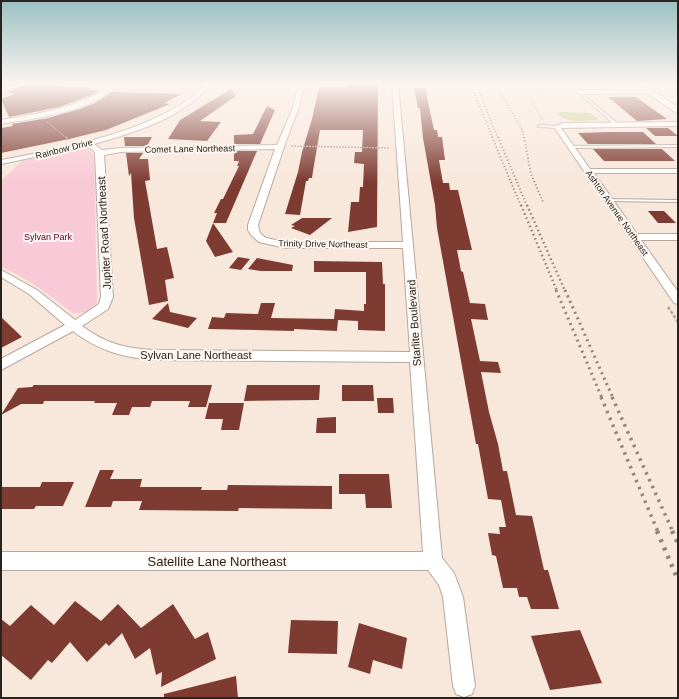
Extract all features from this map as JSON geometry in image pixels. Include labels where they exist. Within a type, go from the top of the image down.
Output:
[{"type":"street","points":[[1,122],[30,117]]},
{"type":"street","name":"Rainbow Drive","points":[[1,162],[89,143],[127,131],[163,117]]},
{"type":"street","name":"Trinity Drive Northeast","points":[[292,117],[281,145],[254,225],[253,230],[256,235],[263,240],[286,245],[409,245]]},
{"type":"street","name":"Starlite Boulevard","points":[[399,117],[433,561]]},
{"type":"street","points":[[558,126],[678,124]]},
{"type":"street","name":"Ashton Avenue Northeast","points":[[558,126],[570,147],[678,300]]},
{"type":"street","points":[[89,143],[100,153]]},
{"type":"street","name":"Comet Lane Northeast","points":[[100,153],[121,150],[281,145]]},
{"type":"street","name":"Jupiter Road Northeast","points":[[1,365],[72,326],[104,306],[107,297],[100,153]]},
{"type":"street","points":[[587,171],[678,171]]},
{"type":"street","points":[[634,237],[678,237]]},
{"type":"street","name":"Sylvan Lane Northeast","points":[[1,273],[33,292],[72,326],[89,338],[119,352],[134,355],[416,356]]},
{"type":"street","name":"Satellite Lane Northeast","points":[[1,561],[433,561]]},
{"type":"street","points":[[433,561],[447,580],[453,597],[464,686]]},
{"type":"lane","points":[[607,117],[617,125]]},
{"type":"lane","points":[[540,126],[558,126]]},
{"type":"lane","points":[[570,147],[678,146]]},
{"type":"lane","points":[[608,200],[678,201]]},
{"type":"path","points":[[41,117],[76,146]]},
{"type":"path","points":[[541,117],[547,126]]},
{"type":"path","points":[[281,145],[401,148]]},
{"type":"green space","name":"Sylvan Park","points":[[79,148],[88,148],[94,155],[97,302],[90,310],[72,313],[47,293],[11,271],[1,267],[1,181],[22,161]]},
{"type":"shaded area","points":[[562,117],[595,117],[599,119],[572,121]]},
{"type":"building","points":[[53,117],[139,117],[106,130],[1,153],[1,128],[13,126],[12,124]]},
{"type":"building","points":[[186,117],[206,117],[200,121],[221,122],[207,141],[168,139],[180,120]]},
{"type":"building","points":[[262,117],[272,117],[260,144],[234,144],[234,135],[253,134]]},
{"type":"building","points":[[313,117],[378,117],[377,227],[348,232],[351,202],[359,202],[360,187],[363,187],[364,164],[354,163],[355,152],[362,152],[363,130],[320,130],[312,178],[309,178],[308,181],[306,181],[300,215],[285,214]]},
{"type":"building","points":[[421,117],[431,117],[434,130],[437,130],[438,137],[442,137],[445,160],[439,160],[443,183],[449,183],[450,190],[458,190],[472,250],[457,250],[470,303],[485,304],[488,320],[471,319],[480,361],[498,362],[501,373],[481,372],[503,471],[507,471],[516,515],[532,516],[544,570],[548,570],[559,609],[531,609],[527,597],[519,597],[517,588],[503,588],[496,556],[492,555],[488,533],[500,534],[499,527],[506,527],[501,500],[488,499],[478,444],[476,444],[437,228],[435,205],[423,138]]},
{"type":"building","points":[[632,117],[664,117],[667,119],[637,121]]},
{"type":"building","points":[[646,128],[668,128],[678,136],[655,136]]},
{"type":"building","points":[[643,132],[656,144],[588,144],[578,133]]},
{"type":"building","points":[[124,137],[152,137],[147,146],[125,146]]},
{"type":"building","points":[[593,149],[662,149],[675,161],[604,161]]},
{"type":"building","points":[[234,151],[257,151],[226,223],[213,223],[217,213],[214,213],[221,199],[223,199],[239,166],[237,166],[239,161],[234,161]]},
{"type":"building","points":[[126,153],[143,153],[139,159],[148,159],[150,180],[145,181],[157,249],[167,247],[174,278],[165,280],[168,301],[149,305],[134,218],[131,173],[129,176]]},
{"type":"building","points":[[648,211],[664,211],[676,223],[658,223]]},
{"type":"building","points":[[302,218],[332,218],[310,235],[291,228],[295,226],[291,225]]},
{"type":"building","points":[[213,223],[233,252],[215,257],[206,241]]},
{"type":"building","points":[[238,257],[250,259],[241,270],[229,268]]},
{"type":"building","points":[[257,258],[293,265],[292,271],[261,271],[248,269]]},
{"type":"building","points":[[314,261],[382,262],[383,284],[385,284],[385,331],[358,330],[358,321],[338,320],[337,331],[294,329],[294,331],[208,329],[212,317],[224,318],[226,313],[258,314],[261,303],[275,303],[271,318],[334,319],[335,309],[364,311],[364,304],[366,304],[366,272],[314,272]]},
{"type":"building","points":[[168,303],[170,312],[197,318],[188,328],[152,319]]},
{"type":"building","points":[[1,317],[22,337],[1,348]]},
{"type":"building","points":[[34,385],[212,385],[206,407],[188,407],[190,401],[152,401],[150,407],[132,407],[129,415],[112,415],[117,403],[94,403],[95,401],[44,401],[43,404],[21,404],[1,415],[18,388],[32,387]]},
{"type":"building","points":[[247,385],[320,385],[319,400],[244,401]]},
{"type":"building","points":[[342,385],[373,385],[374,401],[342,401]]},
{"type":"building","points":[[377,398],[393,398],[394,413],[378,413]]},
{"type":"building","points":[[209,403],[244,403],[239,430],[221,430],[223,419],[205,419]]},
{"type":"building","points":[[336,417],[336,433],[316,433],[317,418]]},
{"type":"building","points":[[100,470],[114,470],[110,479],[142,479],[140,487],[202,487],[201,490],[227,490],[228,485],[332,486],[332,509],[239,508],[238,511],[139,510],[142,501],[113,501],[111,507],[85,507]]},
{"type":"building","points":[[339,474],[389,474],[392,508],[366,508],[365,494],[339,494]]},
{"type":"building","points":[[42,482],[74,482],[63,506],[36,506],[34,509],[1,509],[1,487],[40,487]]},
{"type":"building","points":[[75,601],[101,621],[118,604],[141,628],[173,604],[195,639],[208,632],[216,659],[161,687],[162,672],[156,675],[150,648],[135,659],[122,633],[109,646],[106,643],[87,662],[70,642],[52,663],[48,660],[31,680],[1,655],[1,619],[10,626],[31,605],[54,625]]},
{"type":"building","points":[[291,620],[338,621],[337,654],[288,653]]},
{"type":"building","points":[[359,623],[407,638],[402,669],[373,660],[370,674],[348,667]]},
{"type":"building","points":[[580,630],[602,683],[550,690],[531,636]]},
{"type":"building","points":[[236,676],[238,698],[164,698],[164,694]]},
{"type":"railway","points":[[484,117],[493,138]]},
{"type":"railway","points":[[489,117],[498,138]]},
{"type":"railway","points":[[514,117],[522,130],[524,138]]},
{"type":"railway","points":[[492,137],[521,206]]},
{"type":"railway","points":[[498,137],[527,206]]},
{"type":"railway","points":[[524,137],[531,174],[543,202]]},
{"type":"railway","points":[[521,205],[557,291]]},
{"type":"railway","points":[[527,205],[565,291]]},
{"type":"railway","points":[[556,290],[602,398]]},
{"type":"railway","points":[[565,290],[613,398]]},
{"type":"railway","points":[[601,397],[658,532]]},
{"type":"railway","points":[[612,397],[673,532]]},
{"type":"railway","points":[[657,531],[678,580]]},
{"type":"railway","points":[[672,531],[678,543]]}]
